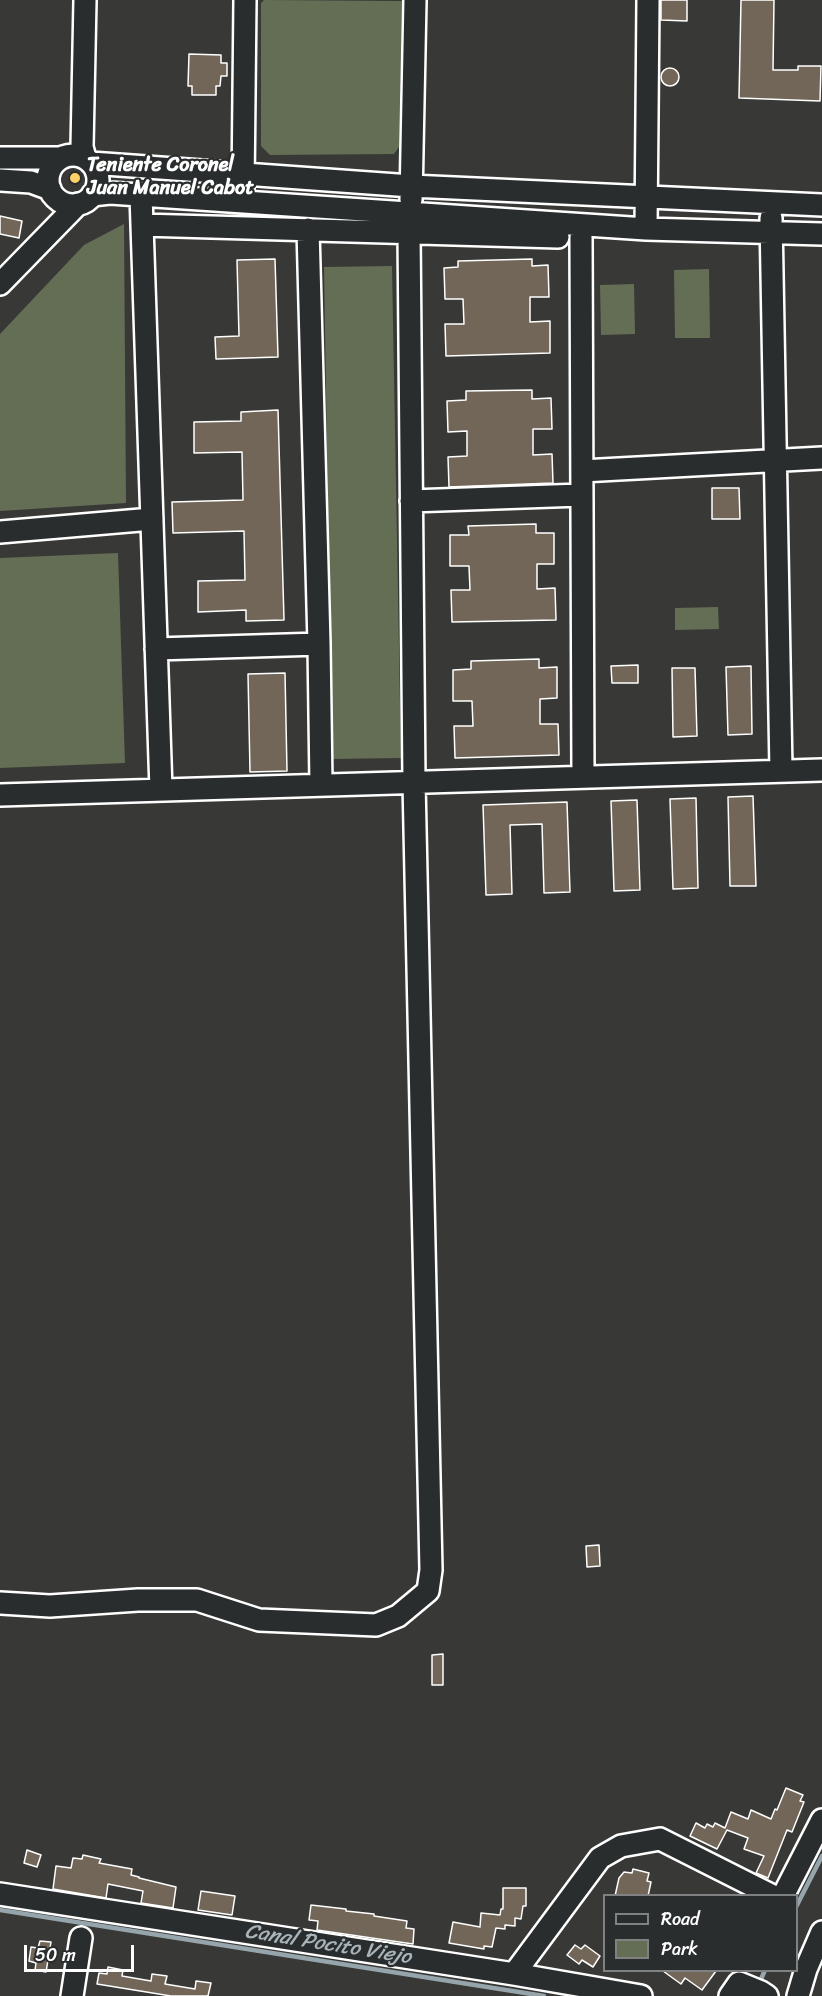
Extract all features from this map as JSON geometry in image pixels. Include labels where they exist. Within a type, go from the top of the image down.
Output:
[{"type":"street","points":[[0,284],[96,188],[98,179],[96,171],[82,147],[85,0]]},
{"type":"street","points":[[243,202],[246,0]]},
{"type":"street","points":[[0,1603],[50,1606],[138,1600],[197,1600],[259,1620],[376,1626],[398,1616],[428,1591],[431,1570],[414,782],[411,501],[410,223],[415,0]]},
{"type":"street","points":[[646,229],[648,0]]},
{"type":"street","points":[[0,158],[60,158],[68,155],[88,160],[411,186],[822,204]]},
{"type":"street","points":[[60,158],[54,164],[48,180],[54,196],[61,202],[85,200],[103,193],[350,209],[410,223],[581,237],[609,238],[609,226]]},
{"type":"street","points":[[0,180],[31,182],[50,189]]},
{"type":"street","points":[[350,182],[350,231]]},
{"type":"street","points":[[141,195],[161,790]]},
{"type":"street","points":[[771,203],[781,771]]},
{"type":"street","points":[[142,225],[350,231],[410,223],[609,226],[822,234]]},
{"type":"street","points":[[308,229],[321,785]]},
{"type":"street","points":[[581,237],[583,777]]},
{"type":"street","points":[[582,471],[822,458]]},
{"type":"street","points":[[411,501],[581,495]]},
{"type":"street","points":[[0,532],[152,519]]},
{"type":"street","points":[[156,650],[319,644]]},
{"type":"street","points":[[0,795],[822,770]]},
{"type":"street","points":[[784,1894],[822,1820]]},
{"type":"street","points":[[514,1974],[600,1858],[621,1846],[660,1839],[769,1894]]},
{"type":"street","points":[[0,1894],[641,1996]]},
{"type":"street","points":[[798,1996],[806,1969],[822,1932]]},
{"type":"street","points":[[72,1996],[81,1938]]},
{"type":"green space","points":[[264,0],[402,1],[399,147],[394,154],[270,155],[261,146],[261,3]]},
{"type":"green space","points":[[124,224],[126,503],[0,511],[0,334],[84,245]]},
{"type":"green space","points":[[392,266],[401,758],[332,759],[324,267]]},
{"type":"green space","points":[[709,269],[710,338],[675,338],[674,270]]},
{"type":"green space","points":[[634,284],[635,334],[601,335],[600,285]]},
{"type":"green space","points":[[118,553],[125,763],[0,768],[0,558]]},
{"type":"green space","points":[[718,607],[719,629],[675,630],[675,608]]},
{"type":"building","points":[[661,0],[687,0],[687,21],[661,20]]},
{"type":"building","points":[[741,0],[774,0],[773,70],[798,70],[798,66],[821,66],[820,101],[739,98]]},
{"type":"building","points":[[189,54],[221,55],[221,63],[227,63],[227,76],[221,76],[220,86],[216,86],[216,95],[192,95],[192,86],[188,86]]},
{"type":"building","points":[[670,68],[676,71],[679,77],[676,83],[670,86],[664,83],[661,77],[664,71]]},
{"type":"building","points":[[0,216],[22,221],[19,238],[0,234]]},
{"type":"building","points":[[275,259],[278,357],[216,359],[215,337],[239,336],[237,260]]},
{"type":"building","points":[[532,259],[532,266],[548,265],[549,297],[530,297],[530,322],[550,321],[550,353],[446,356],[445,324],[464,324],[463,299],[445,299],[444,268],[458,267],[458,261]]},
{"type":"building","points":[[532,390],[532,399],[551,398],[552,429],[533,429],[533,455],[552,454],[553,483],[449,487],[448,457],[467,456],[467,431],[448,432],[447,401],[466,400],[466,391]]},
{"type":"building","points":[[278,410],[284,620],[246,621],[246,610],[198,612],[198,581],[245,580],[244,531],[173,533],[172,502],[243,500],[242,452],[194,453],[194,422],[241,421],[241,412]]},
{"type":"building","points":[[712,488],[739,488],[740,519],[712,519]]},
{"type":"building","points":[[536,524],[536,533],[554,533],[554,564],[537,564],[537,589],[555,588],[556,620],[452,622],[451,590],[470,590],[469,566],[450,566],[450,535],[469,535],[468,526]]},
{"type":"building","points":[[539,659],[539,668],[557,667],[557,698],[540,699],[540,724],[558,724],[559,755],[455,758],[454,726],[473,726],[472,701],[453,701],[453,670],[471,669],[471,661]]},
{"type":"building","points":[[638,665],[638,683],[612,683],[611,666]]},
{"type":"building","points":[[751,666],[752,734],[728,735],[726,667]]},
{"type":"building","points":[[672,668],[695,668],[697,736],[673,737]]},
{"type":"building","points":[[285,673],[287,771],[250,772],[248,674]]},
{"type":"building","points":[[753,796],[756,886],[730,886],[728,797]]},
{"type":"building","points":[[696,798],[698,888],[673,889],[670,799]]},
{"type":"building","points":[[637,800],[640,890],[614,891],[611,801]]},
{"type":"building","points":[[567,802],[570,892],[544,893],[542,824],[510,825],[512,894],[486,895],[483,805]]},
{"type":"building","points":[[599,1545],[600,1566],[587,1567],[586,1546]]},
{"type":"building","points":[[443,1654],[443,1685],[432,1685],[432,1655]]},
{"type":"building","points":[[786,1788],[803,1795],[800,1801],[804,1802],[792,1832],[787,1830],[768,1878],[756,1873],[764,1856],[744,1849],[748,1838],[727,1830],[717,1849],[690,1836],[696,1823],[705,1828],[707,1824],[713,1827],[715,1823],[725,1828],[731,1812],[748,1819],[751,1810],[771,1819]]},
{"type":"building","points":[[27,1850],[41,1855],[37,1867],[24,1863]]},
{"type":"building","points":[[83,1855],[101,1859],[99,1863],[132,1869],[131,1875],[139,1878],[176,1887],[173,1908],[141,1903],[143,1891],[108,1884],[106,1898],[53,1889],[56,1866],[71,1868],[73,1858],[82,1859]]},
{"type":"building","points":[[633,1869],[649,1873],[647,1881],[651,1882],[648,1894],[615,1894],[619,1878],[624,1872],[632,1873]]},
{"type":"building","points":[[503,1888],[526,1888],[526,1906],[523,1906],[521,1919],[515,1918],[515,1926],[505,1925],[505,1929],[496,1928],[492,1947],[484,1946],[484,1949],[449,1943],[453,1922],[480,1927],[481,1913],[500,1915],[503,1909]]},
{"type":"building","points":[[201,1891],[235,1896],[232,1915],[198,1910]]},
{"type":"building","points":[[311,1905],[346,1909],[346,1911],[407,1921],[406,1928],[414,1929],[413,1944],[317,1930],[318,1921],[309,1920]]},
{"type":"building","points":[[40,1941],[51,1942],[46,1972],[35,1970],[36,1963],[29,1961],[31,1947],[38,1948]]},
{"type":"building","points":[[575,1945],[581,1949],[585,1945],[600,1956],[593,1967],[582,1960],[579,1964],[567,1955]]},
{"type":"building","points":[[108,1967],[123,1970],[122,1976],[151,1981],[152,1974],[167,1976],[165,1984],[195,1989],[196,1981],[211,1983],[208,1996],[171,1996],[97,1984],[99,1973],[107,1974]]},
{"type":"building","points":[[664,1972],[715,1972],[702,1990],[685,1978],[681,1984]]},
{"type":"waterway","name":"Canal Pocito Viejo","points":[[798,1903],[822,1856]]},
{"type":"waterway","name":"Canal Pocito Viejo","points":[[0,1910],[544,1996]]},
{"type":"waterway","name":"Canal Pocito Viejo","points":[[759,1984],[764,1972]]},
{"type":"place","name":"Teniente Coronel Juan Manuel Cabot","points":[[75,178]]}]
